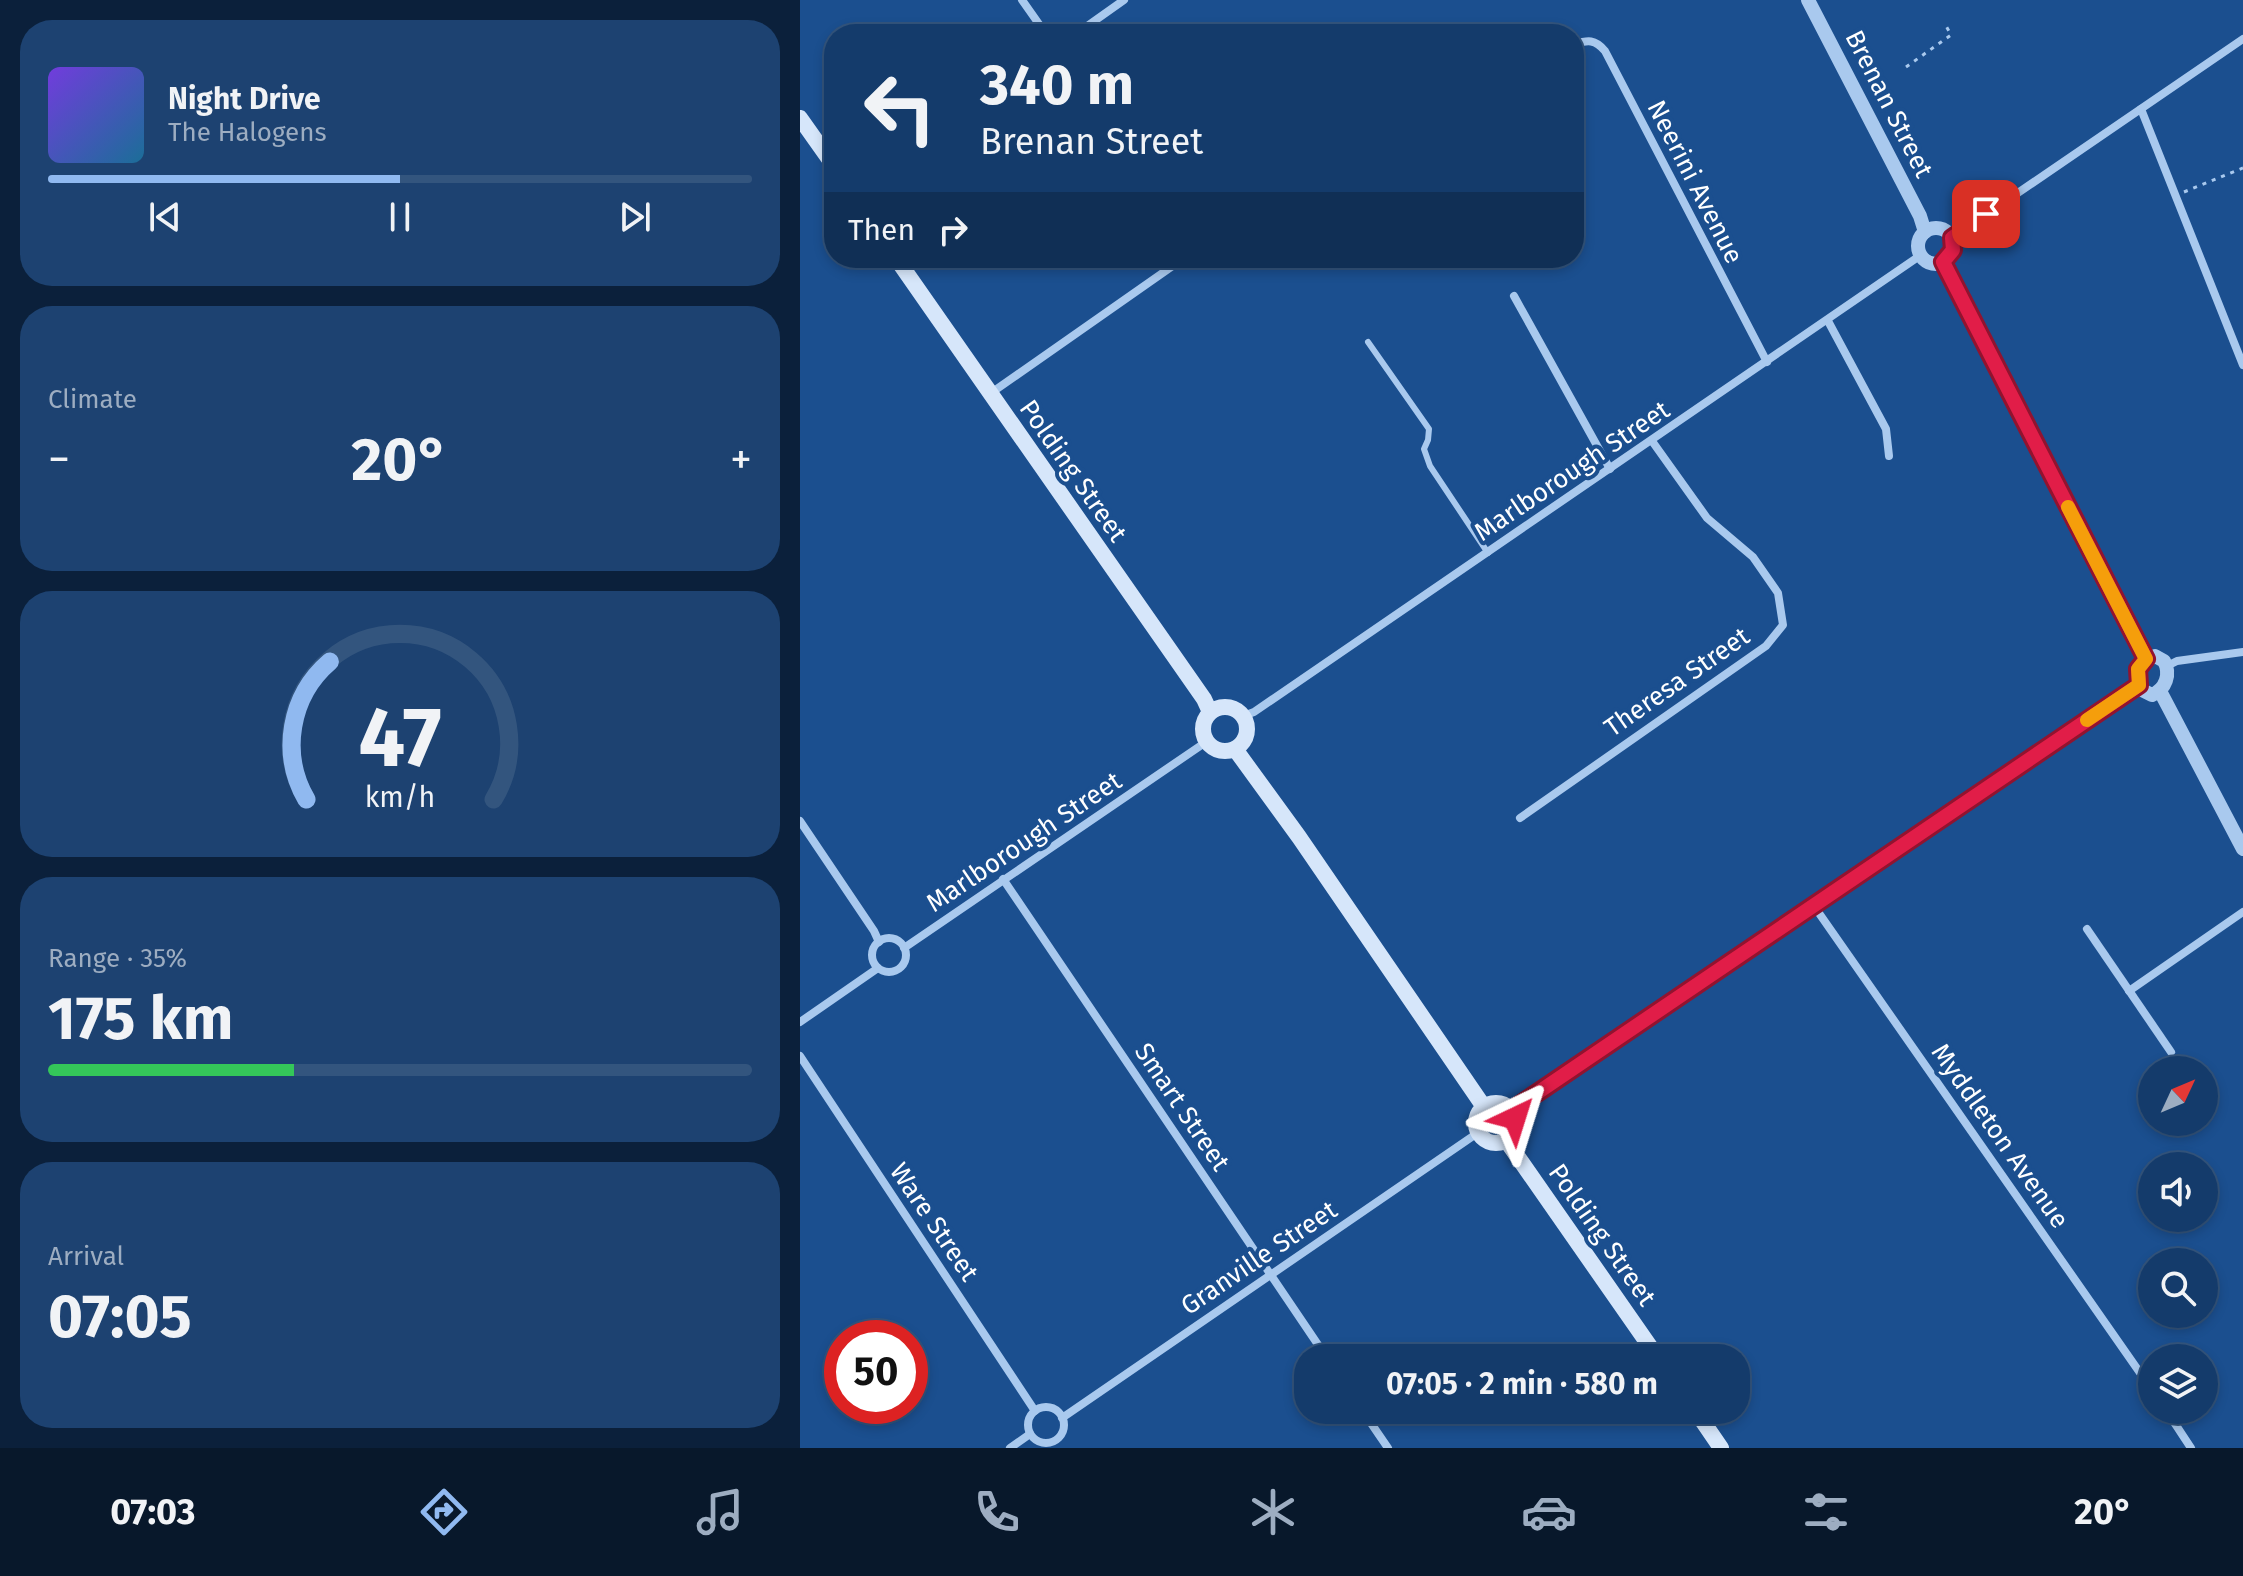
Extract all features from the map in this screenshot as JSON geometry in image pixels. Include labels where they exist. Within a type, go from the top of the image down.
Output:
[{"type":"main road","points":[[800,118],[824,152]]},
{"type":"main road","name":"Polding Street","points":[[903,268],[1204,699],[1210,712]]},
{"type":"main road","points":[[1228,707],[1243,716],[1247,734],[1235,749],[1220,751],[1206,742],[1202,726],[1210,712],[1228,707]]},
{"type":"main road","points":[[1235,749],[1484,1107]]},
{"type":"main road","points":[[1499,1103],[1512,1110],[1516,1127],[1506,1140],[1491,1142],[1479,1132],[1477,1119],[1484,1107],[1499,1103]]},
{"type":"main road","name":"Polding Street","points":[[1506,1140],[1648,1344]]},
{"type":"main road","points":[[1705,1424],[1721,1448]]},
{"type":"street","points":[[1022,0],[1039,24]]},
{"type":"street","points":[[1090,24],[1124,0]]},
{"type":"street","name":"Brenan Street","points":[[1808,0],[1920,216],[1925,232]]},
{"type":"street","points":[[1952,238],[2243,39]]},
{"type":"street","name":"Neerini Avenue","points":[[1584,41],[1598,43],[1605,51],[1767,362]]},
{"type":"street","points":[[2141,109],[2243,365]]},
{"type":"street","points":[[1933,228],[1941,229],[1952,238],[1953,250],[1943,262],[1932,263],[1921,255],[1918,242],[1925,232],[1933,228]]},
{"type":"street","name":"Marlborough Street","points":[[1243,716],[1254,712],[1488,553],[1921,255]]},
{"type":"street","points":[[1943,262],[2146,659]]},
{"type":"street","points":[[990,393],[1170,268]]},
{"type":"street","points":[[1514,296],[1610,469]]},
{"type":"street","points":[[1828,321],[1886,429],[1889,456]]},
{"type":"street","name":"Theresa Street","points":[[1520,818],[1766,646],[1783,625],[1778,593],[1753,557],[1707,518],[1652,441]]},
{"type":"street","points":[[2167,666],[2177,661],[2243,652]]},
{"type":"street","points":[[2155,656],[2167,666],[2165,683],[2160,691],[2149,694],[2139,685],[2138,669],[2146,659],[2155,656]]},
{"type":"street","points":[[1512,1110],[2139,685]]},
{"type":"street","points":[[2160,691],[2243,849]]},
{"type":"street","name":"Marlborough Street","points":[[904,948],[1206,742]]},
{"type":"street","points":[[800,821],[879,942]]},
{"type":"street","name":"Smart Street","points":[[1003,879],[1318,1344]]},
{"type":"street","name":"Myddleton Avenue","points":[[1814,906],[2138,1370]]},
{"type":"street","points":[[2129,991],[2243,912]]},
{"type":"street","points":[[2087,929],[2171,1052]]},
{"type":"street","points":[[893,939],[904,948],[905,959],[899,969],[889,972],[878,968],[872,955],[879,942],[893,939]]},
{"type":"street","points":[[800,1022],[878,968]]},
{"type":"street","name":"Ware Street","points":[[800,1056],[1035,1411]]},
{"type":"street","name":"Granville Street","points":[[1062,1418],[1479,1132]]},
{"type":"street","points":[[1049,1407],[1059,1413],[1063,1430],[1056,1439],[1045,1443],[1030,1434],[1028,1423],[1035,1411],[1049,1407]]},
{"type":"street","points":[[1372,1424],[1388,1448]]},
{"type":"street","points":[[2175,1424],[2191,1448]]},
{"type":"street","points":[[1010,1448],[1030,1434]]},
{"type":"street","points":[[1056,1439],[1062,1448]]},
{"type":"lane","points":[[1368,342],[1429,429],[1424,449],[1430,466],[1488,553]]},
{"type":"path","points":[[1906,67],[1951,35],[1945,24]]},
{"type":"path","points":[[2175,196],[2243,168]]},
{"type":"slow traffic","points":[[2068,507],[2146,659],[2138,669],[2139,685],[2087,720]]},
{"type":"route","points":[[1515,1118],[1512,1110],[2139,685],[2138,669],[2146,659],[1943,262],[1953,250],[1952,238],[1986,214]]}]
